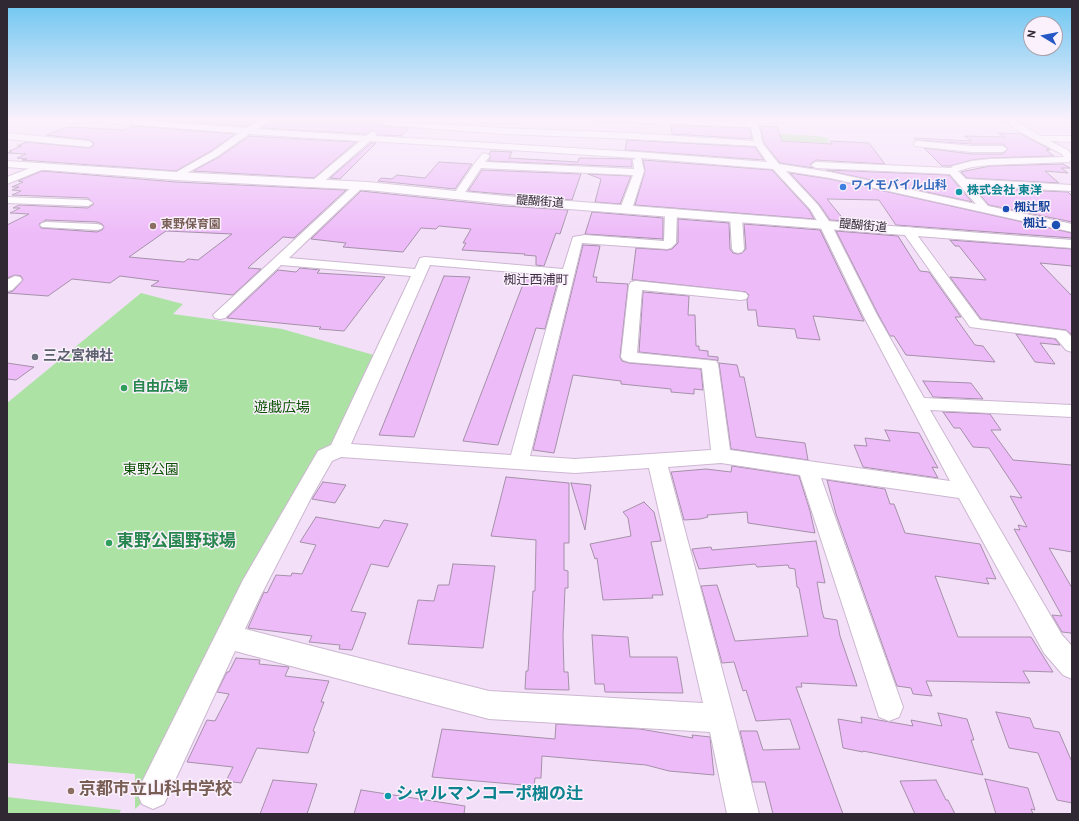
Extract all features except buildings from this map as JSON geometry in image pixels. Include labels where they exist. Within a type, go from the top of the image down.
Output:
[{"type":"main road","name":"醍醐街道","points":[[7,164],[176,176],[316,182],[504,200],[1072,244]]},
{"type":"street","points":[[176,176],[209,157]]},
{"type":"street","points":[[316,182],[345,157]]},
{"type":"street","points":[[458,195],[484,157]]},
{"type":"street","points":[[626,209],[638,172],[638,157]]},
{"type":"street","points":[[667,157],[775,166],[912,186],[984,209],[1072,228]]},
{"type":"street","points":[[769,157],[775,166],[814,208],[825,224],[870,314],[966,491],[1053,644],[1072,666]]},
{"type":"street","points":[[931,157],[962,182],[981,203],[984,209]]},
{"type":"street","points":[[798,169],[798,165],[805,164],[949,171],[980,163],[1057,161],[1066,160],[1068,157]]},
{"type":"street","points":[[1037,161],[1048,170]]},
{"type":"street","points":[[1057,161],[1072,164]]},
{"type":"street","points":[[1013,162],[1043,186]]},
{"type":"street","points":[[980,163],[1003,184]]},
{"type":"street","points":[[478,165],[638,172]]},
{"type":"street","points":[[7,181],[43,166]]},
{"type":"street","points":[[898,168],[912,186]]},
{"type":"street","points":[[1060,178],[1072,187]]},
{"type":"street","points":[[962,182],[1072,187]]},
{"type":"street","points":[[220,315],[360,186]]},
{"type":"street","points":[[7,200],[88,203]]},
{"type":"street","points":[[519,461],[577,240],[585,239],[667,245],[670,243],[671,212]]},
{"type":"street","points":[[736,217],[738,249]]},
{"type":"street","points":[[46,225],[97,227]]},
{"type":"street","points":[[908,231],[975,324],[1062,334],[1072,347]]},
{"type":"street","points":[[278,261],[419,273]]},
{"type":"street","points":[[338,450],[425,261],[568,273]]},
{"type":"street","points":[[7,278],[15,280],[7,287]]},
{"type":"street","points":[[721,456],[710,364],[629,357],[636,285],[741,296]]},
{"type":"street","points":[[918,404],[1072,411]]},
{"type":"street","points":[[153,793],[252,588],[303,494],[326,456],[338,450],[519,461],[575,466],[721,456],[966,491]]},
{"type":"street","points":[[657,461],[721,718],[743,814]]},
{"type":"street","points":[[808,468],[889,707]]},
{"type":"street","points":[[229,637],[489,705],[721,718]]},
{"type":"green space","name":"東野公園","points":[[141,293],[183,304],[173,314],[282,329],[381,357],[325,457],[153,793],[135,809],[135,774],[7,763],[7,403]]},
{"type":"green space","points":[[7,797],[121,810],[119,814],[7,814]]},
{"type":"place","name":"ワイモバイル山科","points":[[843,187]]},
{"type":"place","name":"株式会社 東洋","points":[[959,192]]},
{"type":"place","name":"椥辻駅","points":[[1006,209]]},
{"type":"place","name":"椥辻","points":[[1056,225]]},
{"type":"place","name":"東野保育園","points":[[153,226]]},
{"type":"place","name":"三之宮神社","points":[[35,357]]},
{"type":"place","name":"自由広場","points":[[124,388]]},
{"type":"place","name":"東野公園野球場","points":[[109,543]]},
{"type":"place","name":"京都市立山科中学校","points":[[71,791]]},
{"type":"place","name":"シャルマンコーポ椥の辻","points":[[388,796]]},
{"type":"district","name":"椥辻西浦町","points":[[536,281]]},
{"type":"park label","name":"遊戯広場","points":[[282,409]]}]
